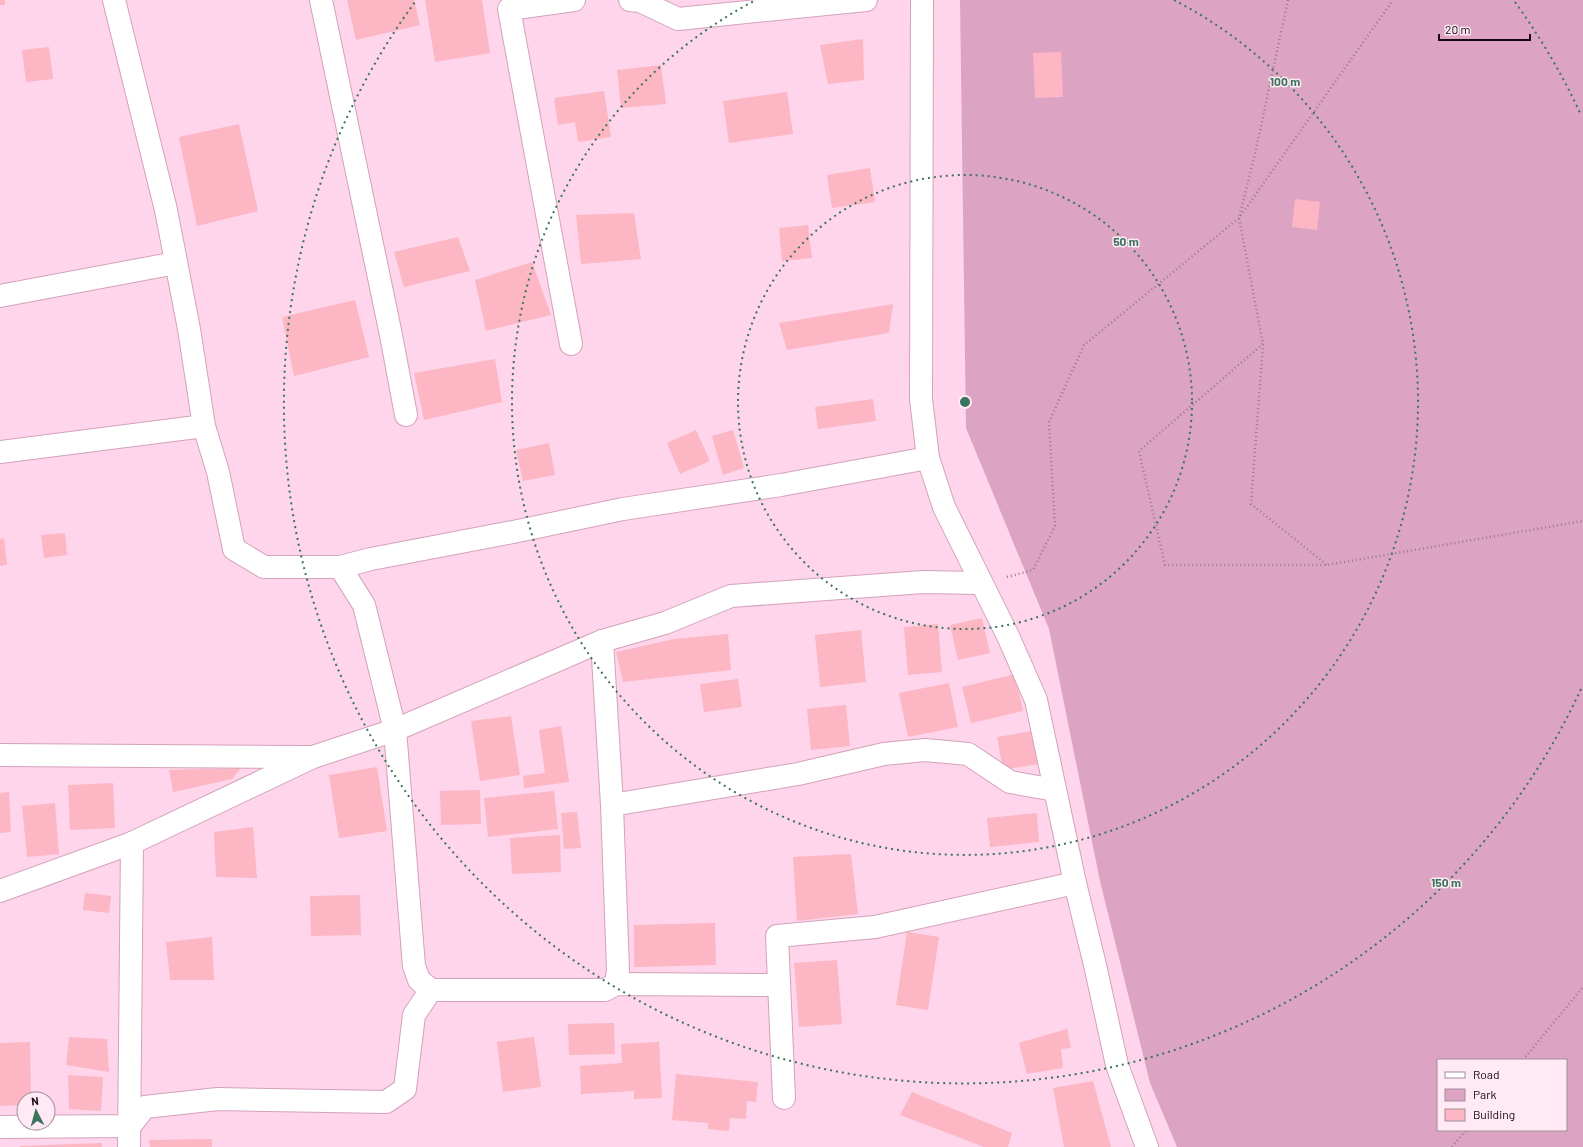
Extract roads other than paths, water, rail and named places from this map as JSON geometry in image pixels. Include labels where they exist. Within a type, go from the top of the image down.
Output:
[{"type":"street","points":[[114,0],[166,210],[189,329],[204,426],[218,472],[234,549],[264,567],[340,567],[371,559],[623,509],[781,485],[928,458]]},
{"type":"street","points":[[321,0],[391,335],[406,416]]},
{"type":"street","points":[[571,344],[508,5],[574,0]]},
{"type":"street","points":[[630,0],[640,1],[678,19],[866,0]]},
{"type":"street","points":[[922,0],[920,399],[928,458],[944,507],[1008,636],[1036,700],[1075,883],[1117,1065],[1147,1147]]},
{"type":"street","points":[[0,296],[176,263]]},
{"type":"street","points":[[0,452],[204,426]]},
{"type":"street","points":[[340,567],[364,605],[395,730],[414,966],[419,980],[431,990],[605,990],[616,984],[779,985]]},
{"type":"street","points":[[0,891],[132,843],[313,757],[395,730],[602,641],[665,623],[731,596],[923,582],[981,583]]},
{"type":"street","points":[[602,641],[612,804],[618,970],[616,984]]},
{"type":"street","points":[[612,804],[798,774],[884,754],[925,750],[968,754],[1010,782],[1055,790]]},
{"type":"street","points":[[0,755],[313,757]]},
{"type":"street","points":[[130,1136],[132,843]]},
{"type":"street","points":[[784,1098],[777,936],[875,927],[1075,883]]},
{"type":"street","points":[[130,1136],[145,1107],[218,1099],[386,1102],[405,1089],[414,1015],[431,990]]},
{"type":"street","points":[[0,1127],[130,1136]]}]
